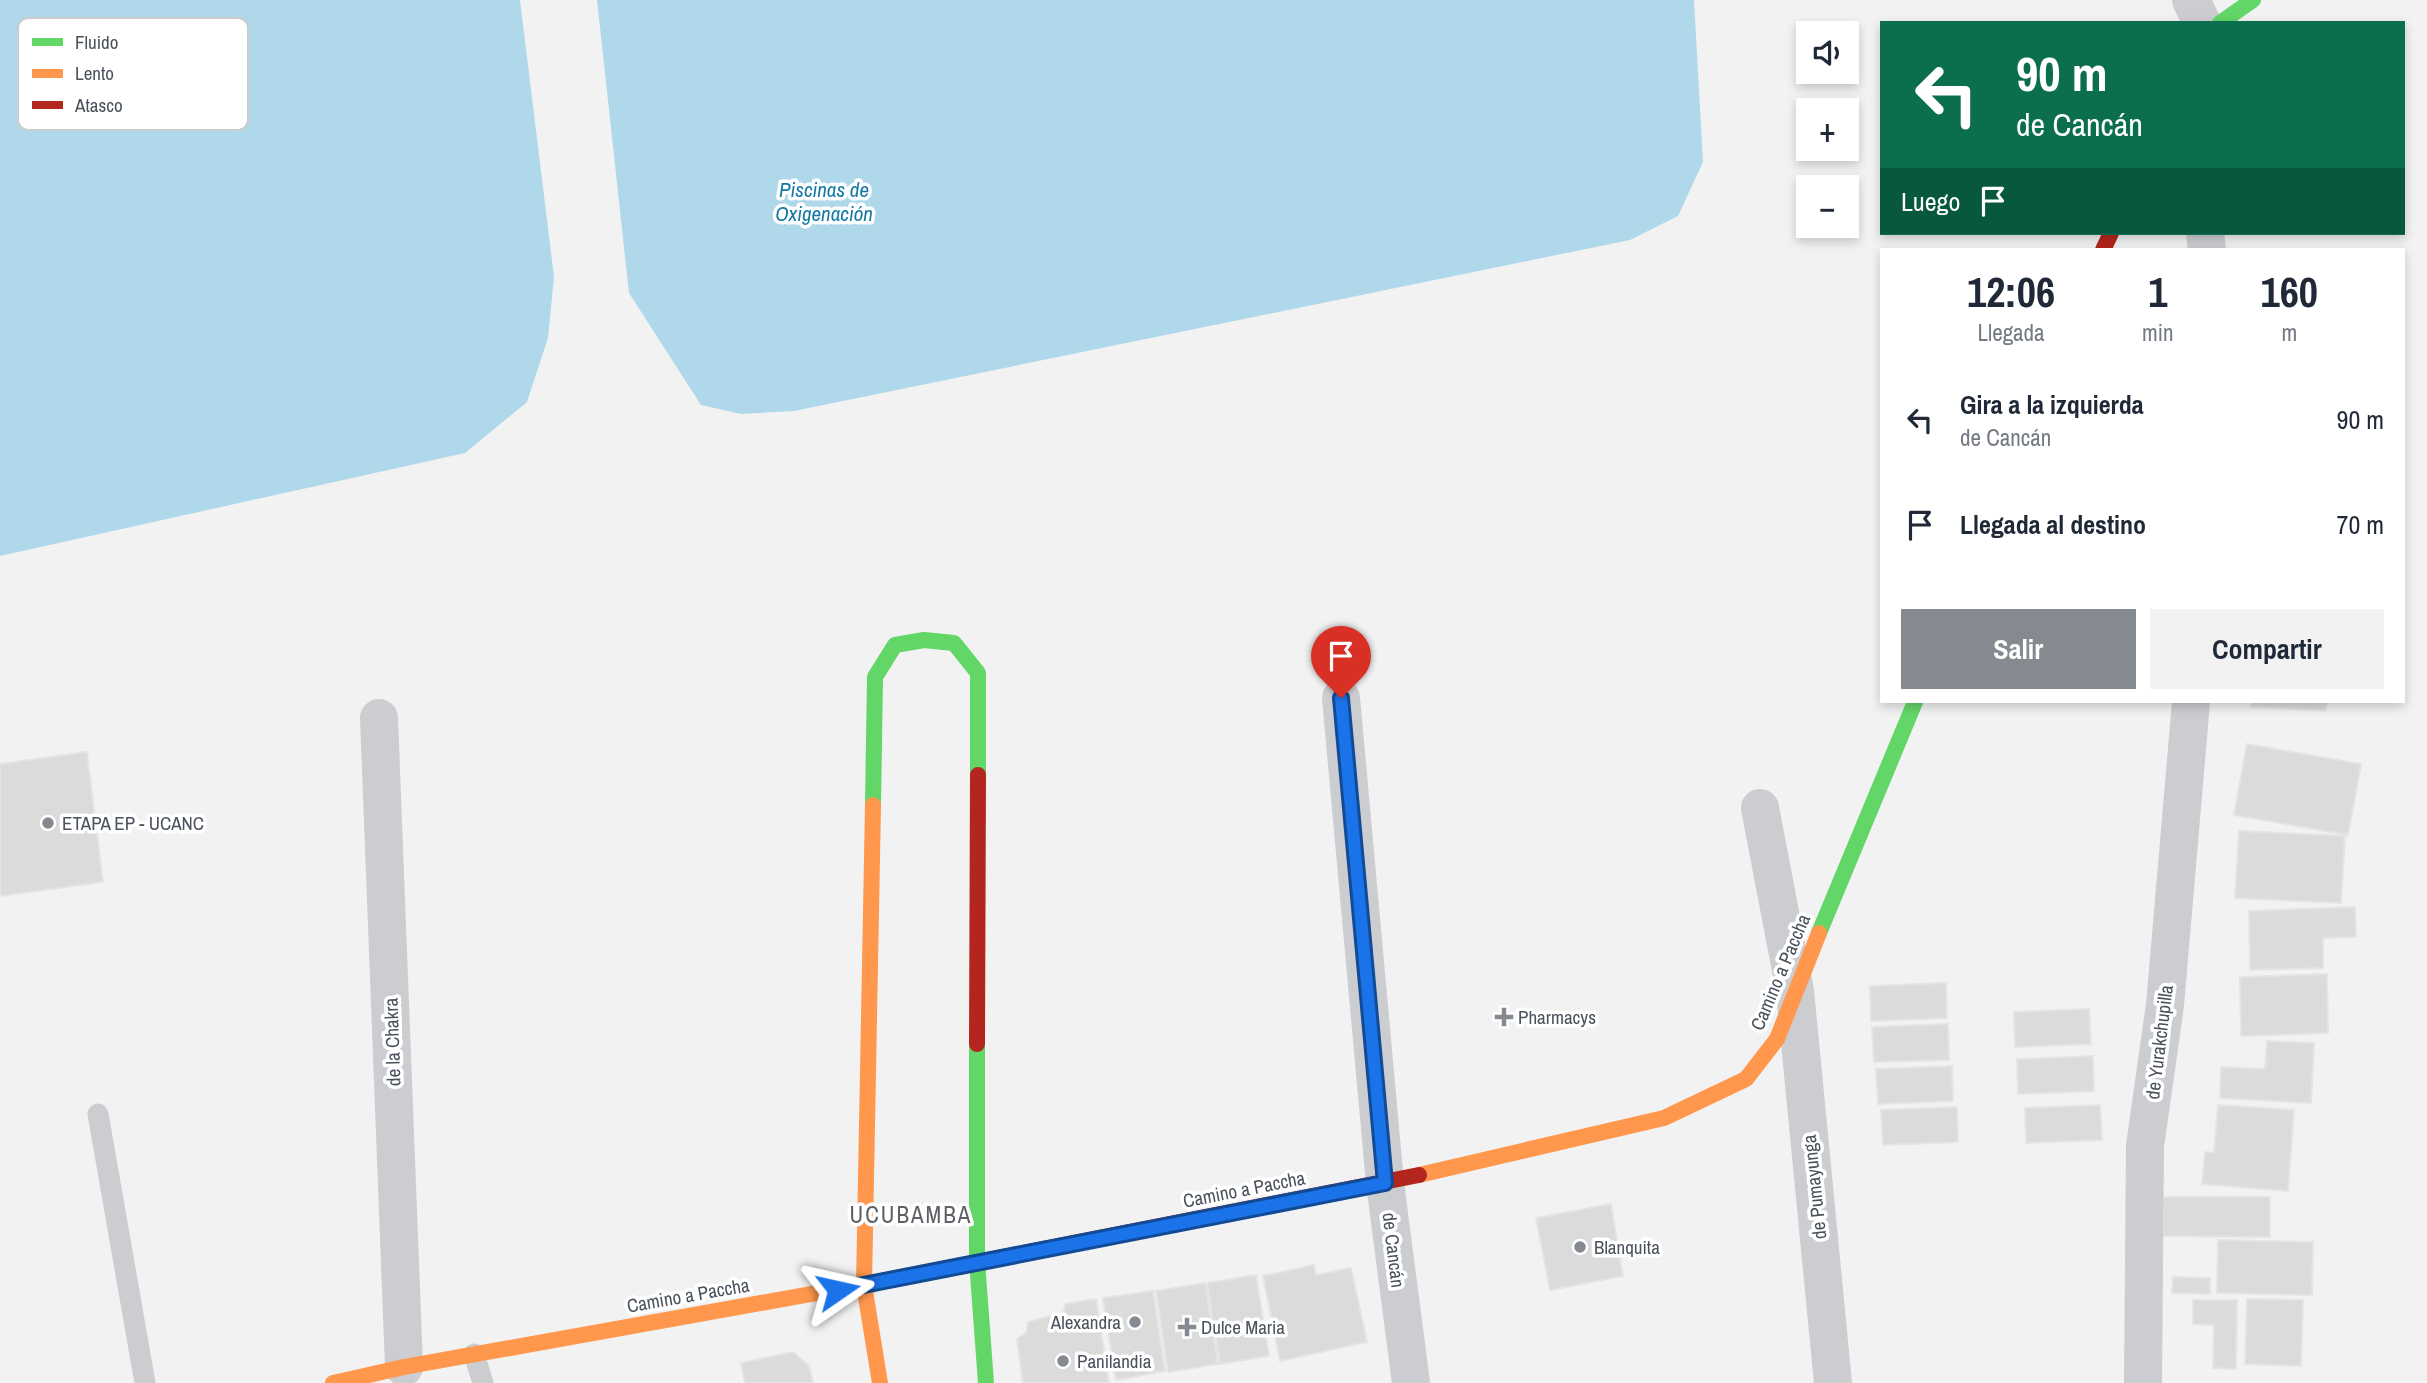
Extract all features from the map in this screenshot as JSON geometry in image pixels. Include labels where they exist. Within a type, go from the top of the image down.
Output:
[{"type":"main road","points":[[2223,21],[2253,0]]},
{"type":"main road","points":[[880,1383],[864,1285],[875,677],[895,645],[924,640],[954,643],[978,673],[977,1261],[986,1383]]},
{"type":"main road","name":"Camino a Paccha","points":[[332,1383],[474,1354],[864,1285],[1385,1183],[1664,1118],[1746,1079],[1777,1039],[1915,703]]},
{"type":"street","points":[[2191,0],[2201,21]]},
{"type":"street","name":"de Cancán","points":[[1341,698],[1385,1183],[1411,1383]]},
{"type":"street","name":"de Yurakchupilla","points":[[2143,1383],[2145,1146],[2165,1005],[2191,703]]},
{"type":"street","name":"de la Chakra","points":[[379,718],[404,1367]]},
{"type":"street","name":"de Pumayunga","points":[[1760,808],[1795,991],[1833,1383]]},
{"type":"lane","points":[[97,1114],[145,1383]]},
{"type":"lane","points":[[474,1354],[483,1383]]},
{"type":"water","points":[[0,0],[520,0],[554,277],[548,338],[527,402],[465,453],[0,556]]},
{"type":"water","name":"Piscinas de Oxigenación","points":[[597,0],[1694,0],[1703,162],[1678,216],[1630,240],[794,411],[741,414],[701,405],[629,293]]},
{"type":"building","points":[[2251,703],[2327,703],[2326,711],[2251,707]]},
{"type":"building","points":[[2247,744],[2361,764],[2348,835],[2234,815]]},
{"type":"building","name":"ETAPA EP - UCANC","points":[[87,752],[103,882],[0,896],[0,764]]},
{"type":"building","points":[[2239,831],[2345,836],[2341,903],[2235,898]]},
{"type":"building","points":[[2355,907],[2356,937],[2323,938],[2323,968],[2250,970],[2249,911]]},
{"type":"building","points":[[2327,974],[2328,1033],[2241,1036],[2240,977]]},
{"type":"building","points":[[1946,983],[1947,1018],[1871,1021],[1870,986]]},
{"type":"building","points":[[2089,1009],[2091,1044],[2015,1047],[2014,1012]]},
{"type":"building","points":[[1948,1024],[1949,1060],[1874,1062],[1872,1027]]},
{"type":"building","points":[[2267,1041],[2314,1043],[2311,1103],[2220,1098],[2221,1067],[2265,1069]]},
{"type":"building","points":[[2093,1056],[2094,1091],[2018,1094],[2017,1059]]},
{"type":"building","points":[[1952,1066],[1953,1101],[1878,1104],[1876,1069]]},
{"type":"building","points":[[2100,1105],[2102,1140],[2026,1143],[2025,1108]]},
{"type":"building","points":[[2218,1105],[2294,1110],[2288,1191],[2202,1184],[2205,1152],[2214,1153]]},
{"type":"building","points":[[1957,1107],[1958,1142],[1883,1145],[1881,1110]]},
{"type":"building","points":[[2163,1197],[2270,1197],[2270,1237],[2163,1236]]},
{"type":"building","name":"Blanquita","points":[[1611,1204],[1623,1276],[1550,1290],[1536,1218]]},
{"type":"building","points":[[2218,1240],[2313,1242],[2312,1295],[2217,1293]]},
{"type":"building","points":[[1314,1265],[1316,1275],[1351,1268],[1367,1342],[1280,1361],[1263,1276]]},
{"type":"building","points":[[1256,1275],[1269,1356],[1220,1364],[1207,1283]]},
{"type":"building","points":[[2173,1277],[2210,1278],[2210,1294],[2172,1293]]},
{"type":"building","name":"Dulce Maria","points":[[1205,1283],[1218,1364],[1168,1372],[1156,1291]]},
{"type":"building","points":[[1153,1291],[1165,1371],[1116,1380],[1103,1298]]},
{"type":"building","name":"Panilandia","points":[[1096,1299],[1109,1383],[1023,1383],[1017,1339],[1026,1333],[1028,1322],[1064,1312],[1065,1304]]},
{"type":"building","points":[[2247,1299],[2303,1300],[2301,1366],[2245,1364]]},
{"type":"building","points":[[2193,1300],[2237,1300],[2236,1369],[2213,1368],[2214,1325],[2193,1324]]},
{"type":"building","points":[[793,1352],[809,1366],[813,1383],[745,1383],[741,1363]]},
{"type":"traffic: fast","points":[[2223,21],[2253,0]]},
{"type":"traffic: fast","points":[[873,805],[875,677],[895,645],[924,640],[954,643],[978,673],[978,775]]},
{"type":"traffic: fast","points":[[1819,933],[1915,703]]},
{"type":"traffic: fast","points":[[977,1044],[977,1261],[986,1383]]},
{"type":"traffic: slow","points":[[873,805],[864,1285],[880,1383]]},
{"type":"traffic: slow","points":[[1419,1175],[1664,1118],[1746,1079],[1777,1039],[1819,933]]},
{"type":"traffic: slow","points":[[333,1383],[404,1367],[861,1285]]},
{"type":"traffic: jam","points":[[2104,248],[2110,235]]},
{"type":"traffic: jam","points":[[977,1044],[978,775]]},
{"type":"traffic: jam","points":[[861,1285],[1419,1175]]},
{"type":"place","name":"ETAPA EP - UCANC","points":[[48,823]]},
{"type":"place","name":"Pharmacys","points":[[1504,1017]]},
{"type":"place","name":"Blanquita","points":[[1580,1247]]},
{"type":"place","name":"Alexandra","points":[[1135,1322]]},
{"type":"place","name":"Dulce Maria","points":[[1187,1327]]},
{"type":"place","name":"Panilandia","points":[[1063,1361]]},
{"type":"district","name":"UCUBAMBA","points":[[911,1214]]},
{"type":"route","points":[[838,1290],[1385,1183],[1341,698]]}]
